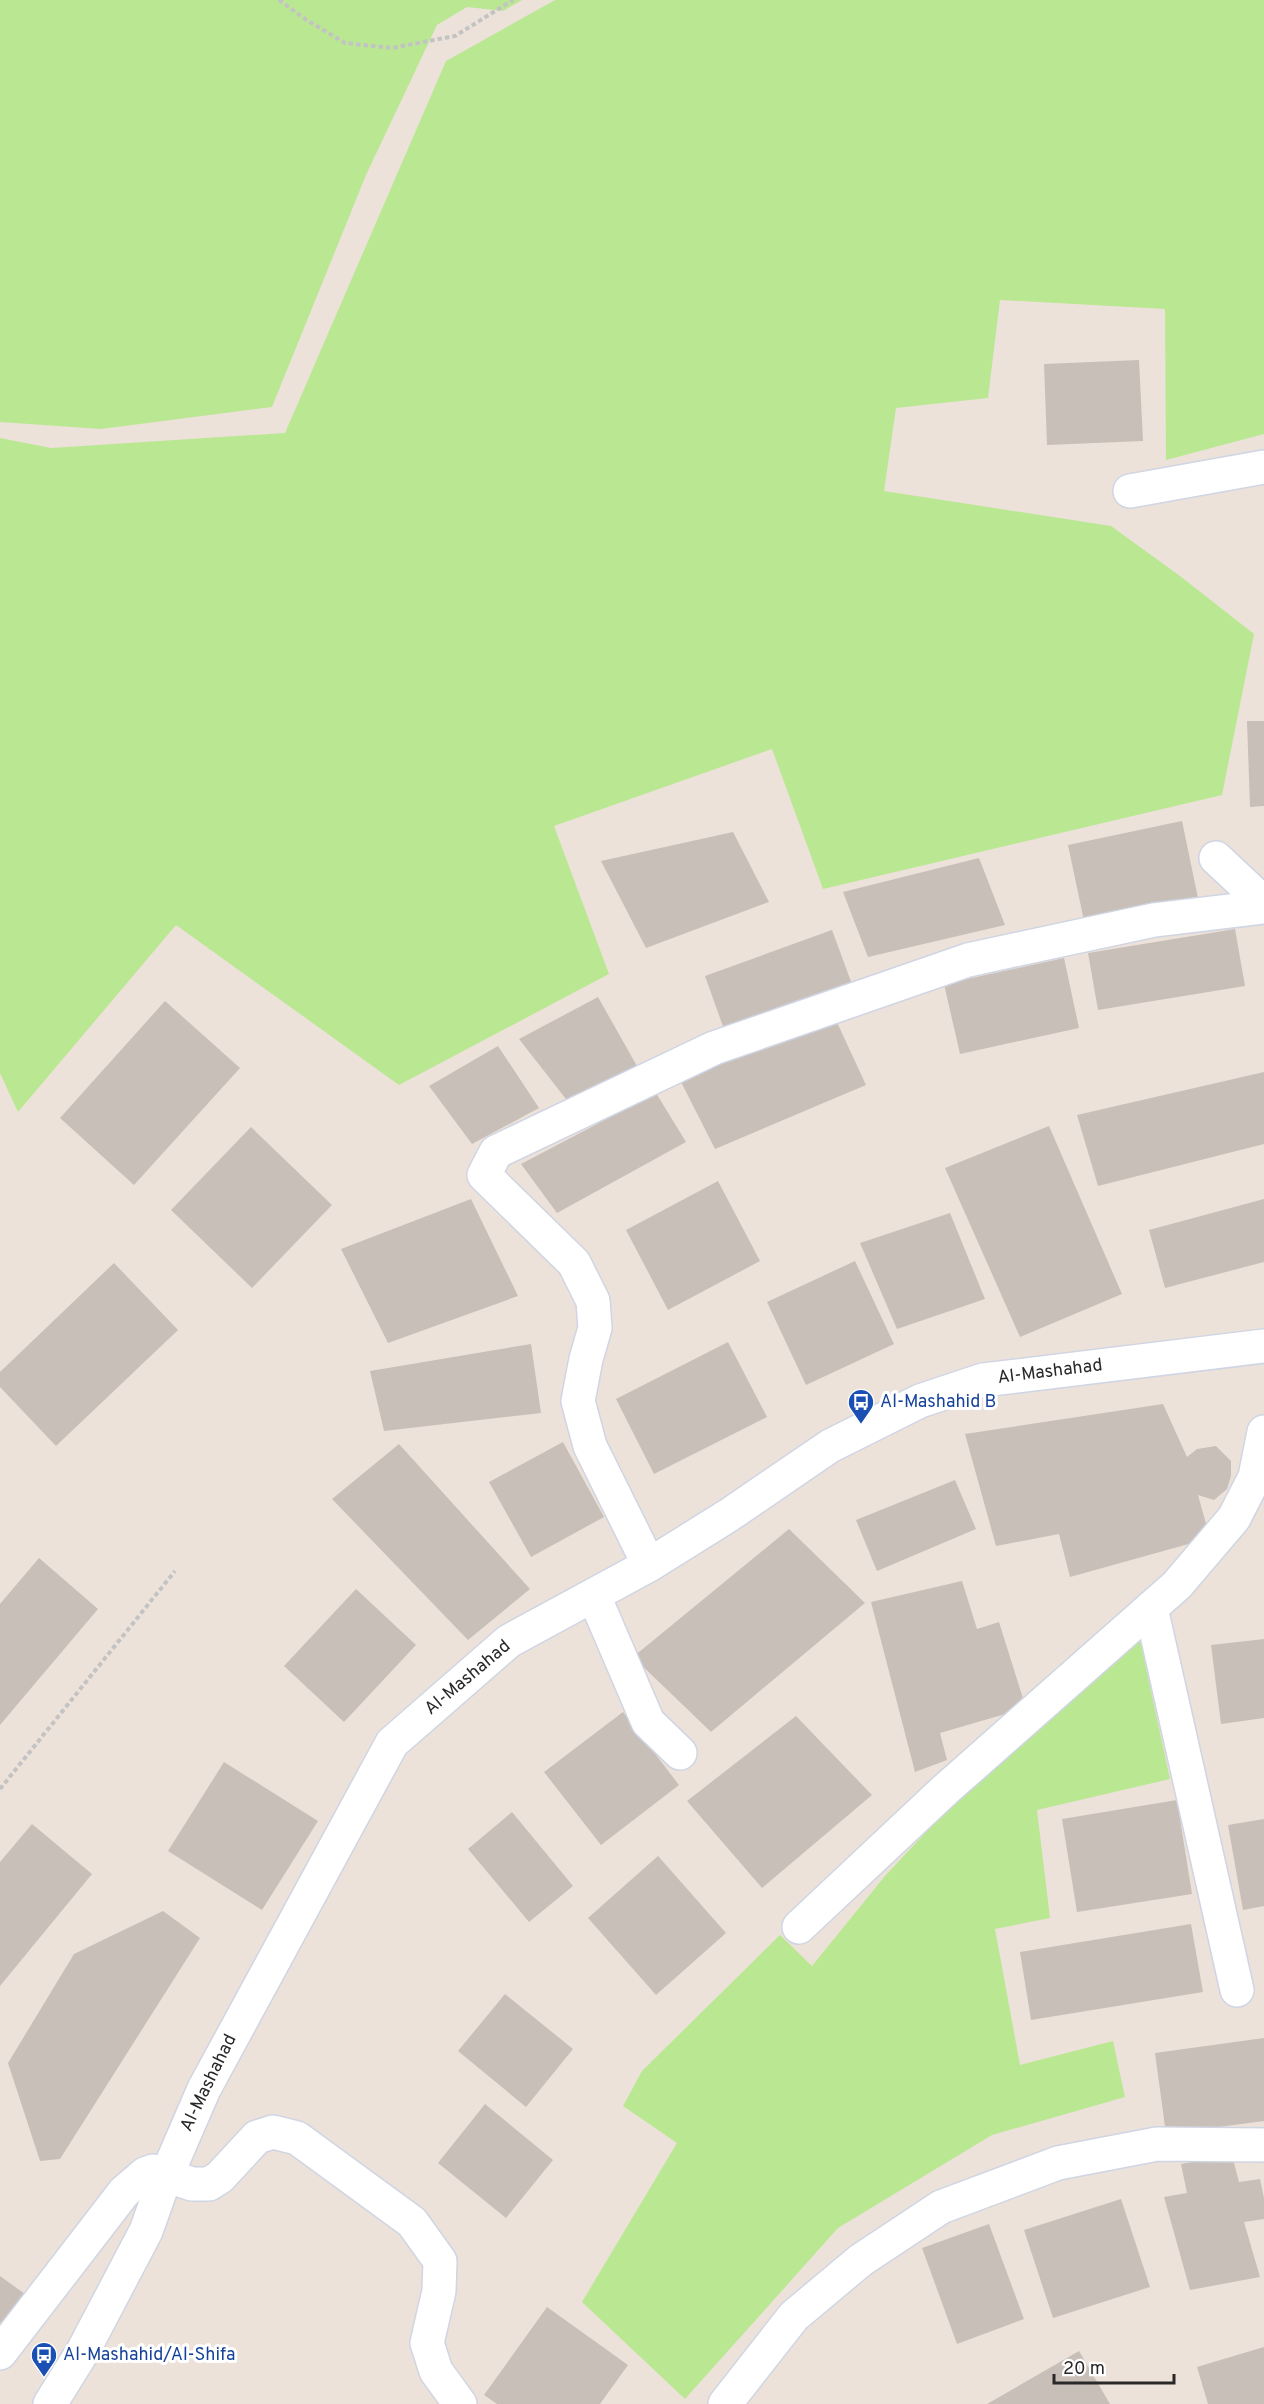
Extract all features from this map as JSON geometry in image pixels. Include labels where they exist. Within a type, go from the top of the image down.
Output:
[{"type":"street","points":[[1131,491],[1264,467]]},
{"type":"street","points":[[1216,858],[1264,905]]},
{"type":"street","points":[[649,1565],[590,1446],[578,1401],[595,1328],[593,1301],[574,1263],[484,1175],[496,1152],[714,1048],[968,960],[1154,920],[1264,905]]},
{"type":"street","name":"Al-Mashahad","points":[[50,2404],[82,2351],[146,2231],[166,2175],[204,2088],[392,1743],[509,1641],[649,1565],[729,1515],[830,1446],[920,1401],[983,1380],[1264,1346]]},
{"type":"street","points":[[799,1927],[946,1789],[1177,1585],[1234,1518],[1255,1477],[1264,1432]]},
{"type":"street","points":[[594,1596],[648,1722],[680,1753]]},
{"type":"street","points":[[1151,1608],[1237,1990]]},
{"type":"street","points":[[0,2353],[124,2192],[145,2174],[153,2171],[192,2184],[209,2184],[220,2177],[257,2137],[273,2132],[297,2138],[412,2222],[440,2261],[439,2291],[427,2343],[436,2371],[460,2404]]},
{"type":"street","points":[[725,2404],[794,2316],[861,2260],[941,2207],[1058,2163],[1157,2144],[1264,2145]]},
{"type":"path","points":[[279,0],[345,43],[392,48],[455,36],[513,0]]},
{"type":"path","points":[[0,1790],[175,1571]]},
{"type":"green space","points":[[0,0],[522,0],[503,11],[467,7],[437,25],[366,175],[272,407],[101,429],[0,422]]},
{"type":"green space","points":[[555,0],[1264,0],[1264,434],[1166,460],[1165,309],[1000,300],[988,398],[896,408],[884,491],[1111,526],[1254,634],[1222,795],[823,889],[772,749],[554,826],[609,974],[399,1085],[176,925],[18,1112],[0,1073],[0,438],[51,448],[285,433],[446,61]]},
{"type":"green space","points":[[1140,1640],[1170,1779],[1037,1810],[1050,1918],[995,1929],[1020,2065],[1113,2041],[1125,2097],[992,2135],[838,2228],[685,2399],[582,2302],[677,2143],[623,2106],[642,2071],[780,1935],[812,1966],[885,1876],[970,1785]]},
{"type":"building","points":[[1139,360],[1143,441],[1047,445],[1044,364]]},
{"type":"building","points":[[1247,721],[1264,721],[1264,806],[1250,807]]},
{"type":"building","points":[[1182,821],[1198,898],[1084,921],[1068,845]]},
{"type":"building","points":[[733,832],[769,902],[646,948],[601,861]]},
{"type":"building","points":[[979,858],[1005,925],[868,957],[843,892]]},
{"type":"building","points":[[1235,929],[1245,986],[1098,1010],[1088,953]]},
{"type":"building","points":[[832,930],[853,987],[725,1032],[705,976]]},
{"type":"building","points":[[1064,958],[1079,1028],[960,1054],[944,984]]},
{"type":"building","points":[[598,997],[642,1075],[573,1108],[519,1039]]},
{"type":"building","points":[[165,1001],[240,1068],[134,1185],[60,1118]]},
{"type":"building","points":[[835,1018],[866,1085],[715,1149],[680,1080]]},
{"type":"building","points":[[498,1046],[539,1108],[472,1144],[429,1086]]},
{"type":"building","points":[[1264,1072],[1264,1144],[1098,1186],[1077,1115]]},
{"type":"building","points":[[656,1093],[686,1142],[557,1213],[521,1164]]},
{"type":"building","points":[[1049,1126],[1122,1294],[1020,1337],[945,1168]]},
{"type":"building","points":[[251,1127],[332,1205],[252,1288],[171,1210]]},
{"type":"building","points":[[718,1181],[760,1261],[668,1310],[626,1230]]},
{"type":"building","points":[[471,1199],[518,1296],[388,1343],[341,1249]]},
{"type":"building","points":[[1264,1199],[1264,1262],[1165,1288],[1149,1230]]},
{"type":"building","points":[[950,1213],[985,1299],[897,1329],[860,1243]]},
{"type":"building","points":[[855,1261],[894,1344],[806,1385],[767,1302]]},
{"type":"building","points":[[114,1263],[178,1330],[56,1446],[0,1387],[0,1372]]},
{"type":"building","points":[[728,1342],[767,1417],[654,1474],[616,1399]]},
{"type":"building","points":[[531,1344],[541,1413],[384,1431],[370,1371]]},
{"type":"building","points":[[1163,1404],[1187,1457],[1197,1449],[1216,1446],[1231,1461],[1231,1476],[1227,1489],[1214,1500],[1198,1495],[1210,1538],[1070,1577],[1059,1534],[996,1546],[965,1434]]},
{"type":"building","points":[[563,1442],[604,1517],[531,1557],[489,1482]]},
{"type":"building","points":[[399,1444],[530,1589],[468,1640],[332,1499]]},
{"type":"building","points":[[955,1480],[976,1529],[877,1571],[856,1520]]},
{"type":"building","points":[[789,1529],[865,1603],[711,1732],[633,1657]]},
{"type":"building","points":[[39,1558],[98,1609],[0,1725],[0,1604]]},
{"type":"building","points":[[962,1581],[977,1629],[999,1622],[1026,1708],[940,1733],[947,1760],[915,1772],[871,1602]]},
{"type":"building","points":[[356,1589],[416,1645],[344,1722],[284,1666]]},
{"type":"building","points":[[1264,1639],[1264,1718],[1221,1724],[1211,1645]]},
{"type":"building","points":[[623,1712],[679,1785],[601,1845],[544,1772]]},
{"type":"building","points":[[796,1716],[872,1795],[762,1888],[687,1801]]},
{"type":"building","points":[[224,1762],[318,1821],[262,1910],[168,1851]]},
{"type":"building","points":[[1177,1800],[1192,1894],[1077,1912],[1062,1819]]},
{"type":"building","points":[[512,1812],[573,1886],[529,1922],[468,1849]]},
{"type":"building","points":[[1264,1819],[1264,1906],[1243,1910],[1228,1825]]},
{"type":"building","points":[[32,1824],[92,1874],[0,1986],[0,1862]]},
{"type":"building","points":[[658,1856],[726,1933],[656,1995],[588,1918]]},
{"type":"building","points":[[163,1911],[200,1938],[60,2159],[40,2161],[8,2063],[74,1954]]},
{"type":"building","points":[[1191,1924],[1203,1992],[1031,2020],[1020,1952]]},
{"type":"building","points":[[505,1994],[573,2049],[526,2107],[458,2051]]},
{"type":"building","points":[[1264,2038],[1264,2121],[1166,2134],[1155,2053]]},
{"type":"building","points":[[485,2104],[553,2160],[506,2218],[438,2163]]},
{"type":"building","points":[[1232,2155],[1239,2182],[1260,2179],[1264,2198],[1264,2219],[1244,2222],[1260,2277],[1190,2290],[1164,2197],[1187,2193],[1181,2164]]},
{"type":"building","points":[[1121,2199],[1150,2287],[1053,2318],[1024,2230]]},
{"type":"building","points":[[989,2224],[1024,2319],[957,2344],[922,2248]]},
{"type":"building","points":[[0,2276],[25,2294],[0,2325]]},
{"type":"building","points":[[547,2307],[628,2365],[600,2404],[497,2404],[484,2395]]},
{"type":"building","points":[[1264,2347],[1264,2404],[1208,2404],[1197,2367]]},
{"type":"building","points":[[1079,2351],[1110,2404],[987,2404]]},
{"type":"place","name":"Al-Mashahid B","points":[[861,1425]]},
{"type":"place","name":"Al-Mashahid/Al-Shifa","points":[[44,2378]]}]
